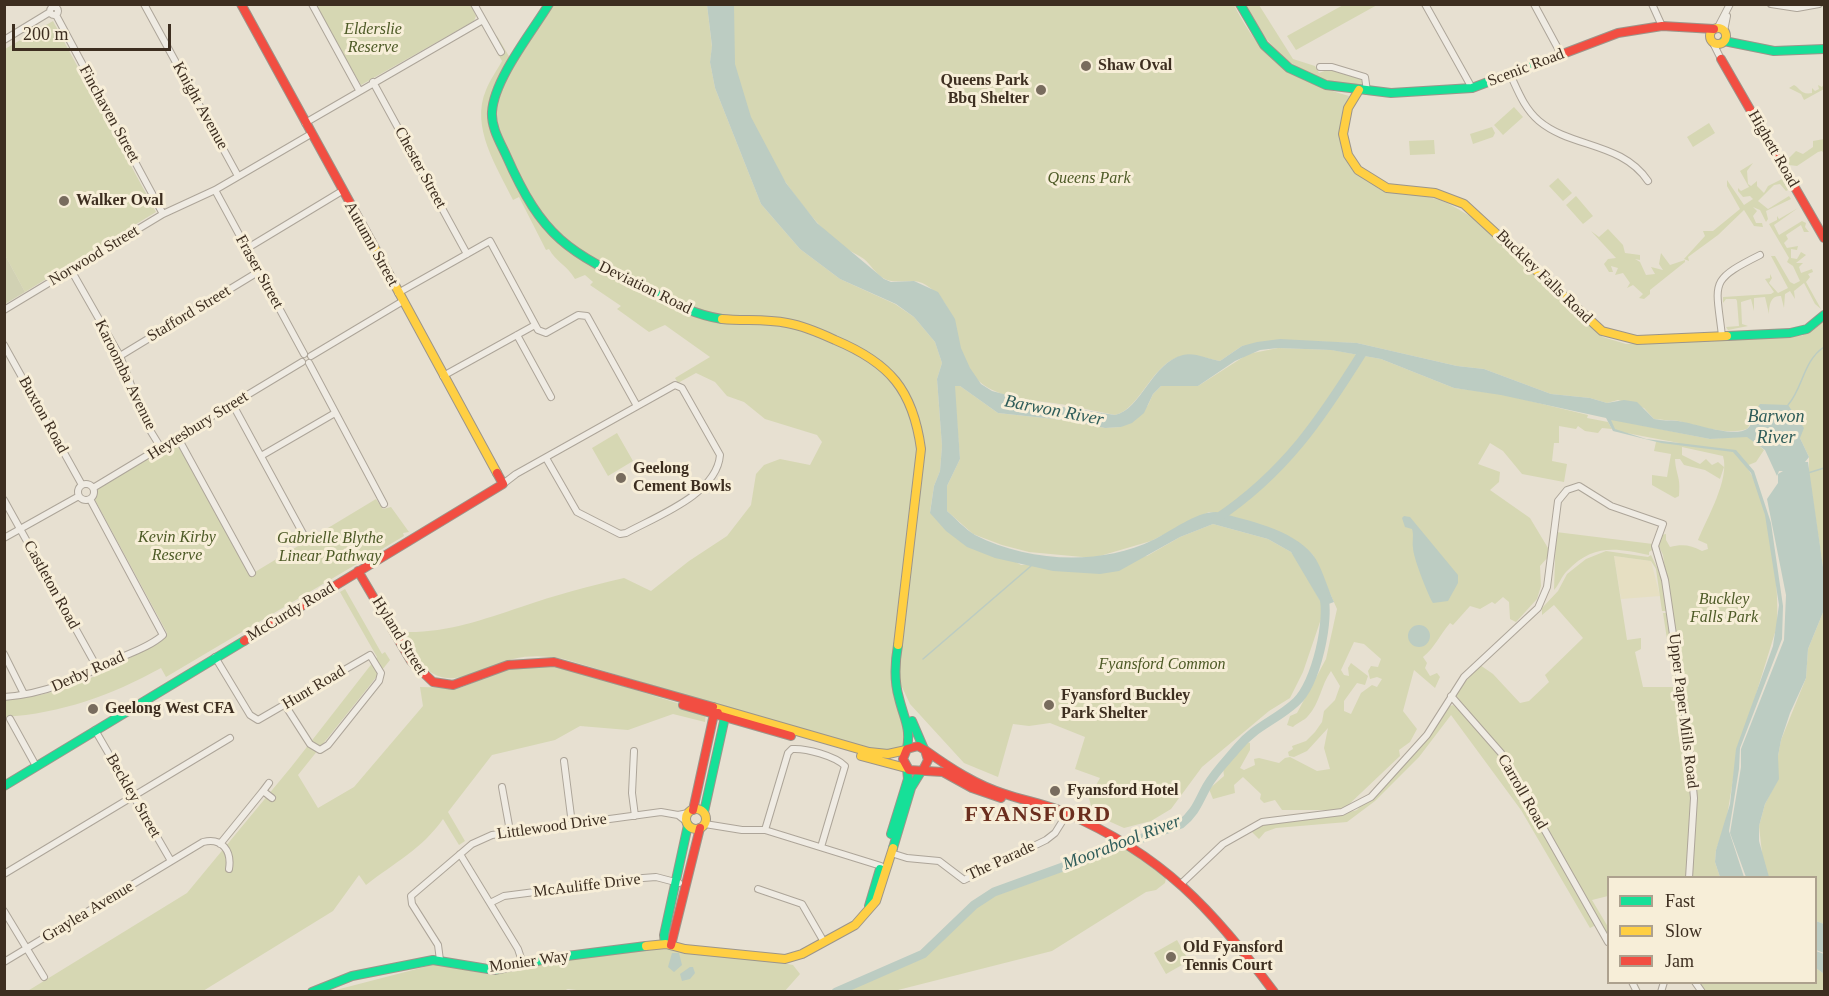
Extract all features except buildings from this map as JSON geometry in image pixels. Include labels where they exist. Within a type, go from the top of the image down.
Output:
[{"type":"main road","name":"Autumn Street","points":[[241,4],[502,484]]},
{"type":"main road","name":"Deviation Road","points":[[549,4],[500,86],[492,111],[497,135],[520,185],[560,240],[581,257],[703,315],[730,320],[779,322],[800,326],[852,346],[886,368],[905,390],[919,424],[921,449],[896,648],[900,701],[910,731],[907,749]]},
{"type":"main road","name":"Scenic Road","points":[[1240,4],[1264,45],[1289,68],[1326,85],[1363,91],[1391,93],[1472,88],[1618,33],[1662,26],[1682,27],[1721,35],[1760,48],[1798,52],[1824,50]]},
{"type":"main road","name":"Scenic Road","points":[[1682,27],[1711,40]]},
{"type":"main road","points":[[1711,40],[1721,35]]},
{"type":"main road","name":"Highett Road","points":[[1721,60],[1824,235]]},
{"type":"main road","name":"Buckley Falls Road","points":[[1363,91],[1348,108],[1343,134],[1351,160],[1362,174],[1387,188],[1435,192],[1464,204],[1514,248],[1595,326],[1608,334],[1636,340],[1799,331],[1824,315]]},
{"type":"main road","name":"McCurdy Road","points":[[4,786],[502,484]]},
{"type":"main road","name":"Hyland Street","points":[[358,571],[411,661],[429,682],[452,686],[502,667],[542,661],[577,668],[659,692],[720,714],[876,754],[894,754],[907,749]]},
{"type":"main road","name":"Deviation Road","points":[[897,682],[925,750]]},
{"type":"main road","name":"Hyland Street","points":[[623,683],[649,694],[907,768]]},
{"type":"main road","points":[[668,942],[681,883],[689,817],[720,714]]},
{"type":"main road","points":[[681,883],[703,820],[720,714]]},
{"type":"main road","points":[[995,794],[925,750],[916,746],[907,749],[903,759],[907,768],[914,771],[946,772],[965,785],[1087,822],[1154,859],[1183,882],[1222,922],[1274,992]]},
{"type":"main road","points":[[922,770],[928,760],[925,750]]},
{"type":"main road","name":"Monier Way","points":[[888,852],[908,780],[907,768]]},
{"type":"main road","name":"Monier Way","points":[[312,992],[352,976],[440,960],[487,970],[668,942],[695,949],[785,959],[824,942],[858,923],[868,912],[912,785],[922,770]]},
{"type":"main road","points":[[689,817],[703,820]]},
{"type":"main road","points":[[689,817],[693,828],[703,820]]},
{"type":"street","points":[[4,40],[65,4]]},
{"type":"street","name":"Knight Avenue","points":[[144,4],[238,176]]},
{"type":"street","points":[[312,4],[359,90]]},
{"type":"street","points":[[474,4],[501,52]]},
{"type":"street","points":[[1425,4],[1472,88]]},
{"type":"street","points":[[1534,4],[1561,54]]},
{"type":"street","points":[[1652,4],[1662,26]]},
{"type":"street","points":[[1771,4],[1797,8],[1819,4]]},
{"type":"street","points":[[1721,60],[1719,50],[1721,35],[1730,6]]},
{"type":"street","name":"Finchaven Street","points":[[53,10],[164,214]]},
{"type":"street","points":[[305,123],[483,20]]},
{"type":"street","name":"Highett Road","points":[[1711,40],[1721,60]]},
{"type":"street","points":[[1320,67],[1332,67],[1365,77],[1363,91]]},
{"type":"street","points":[[1510,74],[1521,99],[1541,123],[1623,158],[1640,171],[1648,181]]},
{"type":"street","name":"Chester Street","points":[[373,82],[467,254]]},
{"type":"street","name":"Norwood Street","points":[[4,310],[164,214],[215,190],[311,134]]},
{"type":"street","name":"Fraser Street","points":[[215,190],[384,504]]},
{"type":"street","points":[[246,249],[342,191]]},
{"type":"street","name":"Heytesbury Street","points":[[93,488],[233,405],[490,241],[536,325]]},
{"type":"street","points":[[1722,336],[1717,293],[1719,281],[1727,273],[1760,255]]},
{"type":"street","name":"Karoomba Avenue","points":[[71,270],[120,357],[145,422],[161,448]]},
{"type":"street","name":"Stafford Street","points":[[120,357],[258,272]]},
{"type":"street","points":[[443,376],[536,325],[542,333],[546,333],[578,315],[588,317],[638,406]]},
{"type":"street","points":[[517,335],[551,397]]},
{"type":"street","name":"Buxton Road","points":[[5,348],[82,485]]},
{"type":"street","name":"McCurdy Road","points":[[502,484],[546,458],[672,386],[676,385],[682,387],[720,455],[706,488],[626,533],[620,534],[577,512],[546,458]]},
{"type":"street","points":[[233,405],[307,541]]},
{"type":"street","points":[[261,456],[335,413]]},
{"type":"street","points":[[178,438],[252,573]]},
{"type":"street","points":[[4,538],[79,496],[82,485],[87,484],[93,488],[93,496],[90,499],[86,500],[79,496]]},
{"type":"street","name":"Upper Paper Mills Road","points":[[1451,696],[1476,664],[1530,617],[1543,601],[1558,501],[1567,490],[1583,487],[1611,506],[1663,524],[1656,546],[1665,580],[1689,737],[1694,798],[1689,876]]},
{"type":"street","name":"Derby Road","points":[[4,697],[50,690],[161,637],[162,631],[90,499]]},
{"type":"street","name":"Castleton Road","points":[[4,500],[98,669]]},
{"type":"street","points":[[4,654],[24,694]]},
{"type":"street","name":"Hunt Road","points":[[215,657],[250,715],[258,720],[370,654],[381,673],[379,681],[324,748],[316,750],[310,744],[285,705]]},
{"type":"street","points":[[1183,882],[1223,844],[1262,822],[1342,812],[1371,797],[1427,735],[1451,696]]},
{"type":"street","name":"Carroll Road","points":[[1451,696],[1501,753],[1607,940]]},
{"type":"street","points":[[10,719],[36,766]]},
{"type":"street","name":"Beckley Street","points":[[95,730],[171,861]]},
{"type":"street","points":[[4,874],[230,738]]},
{"type":"street","points":[[765,830],[790,751],[796,748],[820,755],[845,766],[821,847]]},
{"type":"street","points":[[634,751],[632,793],[635,816]]},
{"type":"street","points":[[564,761],[572,824]]},
{"type":"street","points":[[229,869],[229,855],[220,844],[269,783]]},
{"type":"street","points":[[502,787],[510,831]]},
{"type":"street","points":[[263,791],[272,798]]},
{"type":"street","name":"Littlewood Drive","points":[[440,960],[438,945],[412,904],[411,896],[481,839],[510,831],[661,812],[689,817]]},
{"type":"street","name":"The Parade","points":[[888,852],[941,862],[961,880],[1046,840],[1056,833],[1065,815]]},
{"type":"street","points":[[703,820],[742,830],[765,830],[883,867]]},
{"type":"street","name":"Graylea Avenue","points":[[4,962],[205,841],[220,844]]},
{"type":"street","points":[[460,854],[518,949],[523,964]]},
{"type":"street","name":"McAuliffe Drive","points":[[490,903],[504,896],[643,878],[656,877],[681,883]]},
{"type":"street","points":[[758,889],[802,904],[824,942]]},
{"type":"street","points":[[4,911],[44,977]]},
{"type":"shaded area","points":[[1614,556],[1651,561],[1660,596],[1621,599]]},
{"type":"green space","name":"Fyansford Common","points":[[549,4],[707,5],[712,47],[710,62],[715,88],[761,204],[800,249],[840,279],[895,304],[914,317],[935,342],[942,363],[937,379],[942,446],[940,471],[934,486],[930,512],[1021,565],[1147,556],[1180,537],[1213,524],[1268,539],[1291,552],[1299,562],[1323,606],[1322,616],[1303,672],[1290,698],[1269,711],[1202,767],[1171,809],[1151,821],[1124,828],[1093,814],[1089,798],[1100,778],[1075,769],[1085,737],[1050,723],[1029,726],[1013,724],[998,777],[964,763],[910,704],[902,687],[897,683],[909,726],[907,749],[895,751],[860,747],[564,659],[538,656],[519,658],[471,675],[449,678],[429,671],[421,663],[404,632],[464,625],[624,578],[651,591],[689,561],[727,536],[751,505],[756,474],[764,465],[780,459],[810,465],[822,442],[817,435],[765,419],[744,402],[727,396],[715,382],[696,373],[678,383],[675,378],[710,357],[665,325],[649,332],[617,309],[621,306],[590,285],[593,282],[585,275],[575,279],[549,249],[546,250],[519,197],[513,200],[493,160],[483,132],[482,104],[486,90],[502,61],[490,40],[497,36],[513,63]]},
{"type":"green space","points":[[1345,4],[1377,5],[1296,50],[1287,36]]},
{"type":"green space","name":"Elderslie Reserve","points":[[314,5],[471,5],[476,16],[474,21],[361,85]]},
{"type":"green space","name":"Queens Park","points":[[734,5],[1234,5],[1256,40],[1279,65],[1309,82],[1349,96],[1340,135],[1343,152],[1350,165],[1360,175],[1385,187],[1441,201],[1474,219],[1603,337],[1626,344],[1802,336],[1824,320],[1824,574],[1809,475],[1809,457],[1800,438],[1758,412],[1747,429],[1714,430],[1679,421],[1654,419],[1644,408],[1618,400],[1607,403],[1590,398],[1551,394],[1484,369],[1457,366],[1357,343],[1303,341],[1242,346],[1220,361],[1193,356],[1172,359],[1155,375],[1132,404],[1115,415],[1001,394],[976,378],[966,365],[950,312],[934,291],[921,282],[893,281],[880,276],[864,259],[833,239],[800,202],[785,181],[758,136],[740,88],[733,57]]},
{"type":"green space","points":[[1244,5],[1259,5],[1293,59],[1315,66],[1319,73],[1330,69],[1362,78],[1364,84],[1347,85],[1321,79],[1294,65],[1261,32]]},
{"type":"green space","points":[[53,21],[156,212],[25,292],[5,255],[5,49]]},
{"type":"green space","points":[[1824,84],[1824,89],[1804,100],[1801,94],[1789,88],[1794,85],[1803,92],[1812,93],[1812,88],[1815,91],[1819,89],[1818,85],[1822,87]]},
{"type":"green space","points":[[1514,107],[1523,117],[1503,135],[1494,125]]},
{"type":"green space","points":[[1709,123],[1715,133],[1693,147],[1687,137]]},
{"type":"green space","points":[[1492,127],[1495,133],[1493,137],[1473,144],[1470,134]]},
{"type":"green space","points":[[1824,139],[1824,154],[1822,151],[1818,152],[1797,166],[1789,165],[1788,159],[1796,151],[1803,154],[1813,147],[1813,141]]},
{"type":"green space","points":[[1434,140],[1435,154],[1410,155],[1409,141]]},
{"type":"green space","points":[[1753,163],[1747,171],[1748,184],[1751,186],[1757,181],[1757,186],[1764,193],[1768,186],[1782,179],[1788,190],[1786,191],[1780,184],[1774,185],[1758,201],[1768,209],[1789,196],[1791,199],[1766,211],[1768,219],[1766,222],[1760,210],[1753,207],[1757,211],[1753,216],[1756,223],[1762,223],[1763,227],[1754,226],[1744,210],[1718,235],[1688,257],[1689,261],[1684,259],[1705,236],[1703,231],[1713,231],[1740,209],[1727,186],[1727,180],[1744,205],[1753,199],[1750,196],[1743,197],[1738,188],[1741,191],[1749,187],[1740,171]]},
{"type":"green space","points":[[1558,178],[1572,193],[1563,201],[1549,186]]},
{"type":"green space","points":[[1576,196],[1593,216],[1583,224],[1566,205]]},
{"type":"green space","points":[[1798,208],[1774,225],[1779,235],[1802,221],[1806,223],[1805,227],[1809,232],[1804,232],[1801,225],[1786,235],[1788,239],[1784,243],[1787,248],[1798,246],[1797,250],[1791,249],[1791,258],[1797,259],[1801,252],[1806,255],[1796,263],[1803,263],[1799,267],[1801,273],[1812,269],[1813,272],[1808,274],[1810,277],[1806,282],[1821,309],[1815,304],[1804,283],[1794,291],[1795,299],[1790,291],[1785,294],[1784,308],[1781,296],[1775,297],[1770,304],[1769,314],[1765,297],[1754,298],[1754,311],[1751,299],[1741,302],[1742,324],[1748,326],[1728,330],[1726,327],[1739,326],[1737,301],[1726,299],[1723,303],[1723,297],[1771,294],[1774,292],[1765,279],[1770,278],[1770,274],[1772,278],[1769,283],[1778,293],[1788,288],[1771,256],[1775,256],[1790,282],[1794,284],[1800,281],[1793,266],[1787,262],[1789,258],[1769,224],[1777,220],[1777,216],[1779,219]]},
{"type":"green space","points":[[1608,229],[1623,245],[1625,253],[1640,255],[1640,260],[1635,259],[1640,262],[1646,275],[1655,274],[1651,267],[1663,270],[1659,264],[1661,253],[1670,265],[1685,260],[1685,262],[1650,290],[1650,294],[1644,299],[1639,298],[1643,294],[1633,285],[1627,288],[1630,283],[1623,273],[1615,275],[1618,268],[1611,266],[1613,272],[1609,272],[1604,264],[1608,259],[1616,258],[1591,231],[1599,237]]},
{"type":"green space","points":[[5,255],[25,292],[4,304]]},
{"type":"green space","points":[[1278,348],[1332,350],[1381,359],[1454,388],[1501,394],[1588,415],[1587,418],[1608,422],[1612,429],[1602,428],[1598,433],[1585,431],[1578,426],[1576,429],[1559,426],[1559,443],[1554,443],[1552,461],[1567,464],[1564,482],[1522,474],[1503,451],[1490,443],[1478,464],[1500,472],[1499,482],[1490,490],[1530,518],[1548,548],[1548,557],[1540,566],[1541,586],[1537,599],[1516,622],[1510,619],[1509,602],[1503,597],[1495,604],[1492,602],[1480,609],[1470,606],[1453,625],[1450,623],[1423,657],[1427,663],[1425,668],[1430,676],[1437,673],[1440,677],[1435,688],[1414,670],[1403,711],[1417,729],[1410,742],[1399,750],[1400,756],[1343,810],[1282,810],[1275,800],[1264,803],[1260,799],[1261,794],[1243,777],[1234,785],[1235,793],[1213,799],[1209,789],[1224,776],[1223,767],[1245,741],[1250,743],[1250,750],[1240,768],[1244,770],[1255,765],[1254,759],[1279,763],[1290,757],[1317,771],[1330,769],[1324,748],[1328,728],[1307,751],[1294,757],[1289,756],[1288,752],[1293,749],[1292,746],[1306,741],[1315,732],[1322,722],[1324,711],[1335,700],[1340,686],[1331,671],[1308,716],[1293,727],[1287,725],[1290,716],[1297,713],[1326,659],[1337,609],[1313,555],[1299,543],[1276,531],[1237,518],[1209,512],[1151,541],[1093,558],[1029,552],[1002,545],[973,534],[947,511],[947,486],[960,459],[954,386],[960,386],[998,413],[1072,421],[1105,428],[1121,427],[1148,405],[1153,394],[1161,386],[1198,386],[1248,354]],"holes":[[[1354,642],[1364,644],[1381,659],[1378,667],[1371,666],[1368,671],[1370,679],[1377,677],[1382,679],[1377,687],[1372,685],[1361,693],[1351,714],[1344,711],[1344,701],[1357,683],[1365,685],[1368,676],[1351,663],[1348,668],[1349,676],[1344,675],[1341,670]]]},
{"type":"green space","name":"Buckley Falls Park","points":[[1610,419],[1710,439],[1748,436],[1764,450],[1756,462],[1746,466],[1761,499],[1772,543],[1777,589],[1777,626],[1737,756],[1726,822],[1716,850],[1715,862],[1720,876],[1690,876],[1693,811],[1680,678],[1663,555],[1657,542],[1661,535],[1666,534],[1670,547],[1694,547],[1702,551],[1708,549],[1707,544],[1698,540],[1721,487],[1724,468],[1720,479],[1705,470],[1684,465],[1680,459],[1675,459],[1679,496],[1675,498],[1652,485],[1652,475],[1667,477],[1671,454],[1654,451],[1656,442],[1679,443],[1614,429]],"holes":[[[1682,447],[1723,456],[1724,467],[1718,462],[1712,465],[1706,459],[1700,464],[1682,455]]]},
{"type":"green space","points":[[617,433],[633,461],[608,476],[592,448]]},
{"type":"green space","points":[[176,442],[250,575],[376,499],[383,509],[391,507],[409,532],[403,533],[404,536],[166,677],[161,668],[123,687],[85,702],[46,712],[5,717],[5,698],[47,693],[87,679],[163,639],[167,633],[95,500],[98,489]]},
{"type":"green space","points":[[1556,532],[1653,544],[1654,549],[1649,552],[1649,555],[1615,550],[1595,552],[1577,562],[1567,571],[1554,590]]},
{"type":"green space","points":[[1606,551],[1648,557],[1651,555],[1662,578],[1666,611],[1662,611],[1656,569],[1651,561],[1614,556],[1627,640],[1641,638],[1641,649],[1635,652],[1643,687],[1675,687],[1681,698],[1692,803],[1687,876],[1607,876],[1607,896],[1592,900],[1607,925],[1607,941],[1596,925],[1590,928],[1521,810],[1451,715],[1419,757],[1375,801],[1347,822],[1276,828],[1265,832],[1259,839],[1252,832],[1259,827],[1284,820],[1357,810],[1447,707],[1453,705],[1467,717],[1451,698],[1480,665],[1493,674],[1520,703],[1529,701],[1549,682],[1545,675],[1583,638],[1554,605],[1542,615],[1542,608],[1558,591],[1567,574],[1586,559]]},
{"type":"green space","points":[[345,589],[382,654],[385,652],[390,660],[298,775],[318,808],[354,787],[423,706],[420,687],[460,688],[515,666],[555,665],[706,712],[705,722],[673,714],[628,730],[580,726],[555,740],[492,755],[448,812],[465,841],[459,845],[443,819],[417,847],[366,885],[359,875],[333,911],[203,991],[26,992],[187,893],[292,766],[377,657],[340,592]]},
{"type":"green space","points":[[1824,610],[1824,924],[1817,921],[1817,876],[1768,876],[1763,862],[1759,826],[1765,804],[1778,779],[1781,740],[1806,678],[1808,649]]},
{"type":"green space","points":[[1663,613],[1667,613],[1677,684],[1674,685]]},
{"type":"green space","points":[[1124,847],[1166,878],[1165,883],[1156,890],[1146,892],[1052,951],[894,991],[836,992],[923,954],[952,921],[976,905],[1017,886]]},
{"type":"green space","name":"Old Fyansford Tennis Court","points":[[1177,940],[1189,961],[1166,974],[1154,953]]},
{"type":"green space","points":[[671,947],[793,965],[800,974],[784,992],[592,992],[568,989],[561,992],[328,992],[436,964],[491,975],[551,962]]},
{"type":"green space","points":[[1817,969],[1824,974],[1824,991],[1705,991],[1700,984],[1817,984]]},
{"type":"water","name":"Barwon River","points":[[707,5],[734,5],[735,64],[751,117],[786,183],[817,223],[884,279],[891,282],[914,281],[938,292],[955,319],[961,348],[970,368],[981,384],[992,391],[1037,403],[1115,415],[1132,404],[1172,359],[1192,354],[1220,361],[1242,346],[1280,339],[1357,343],[1457,366],[1484,369],[1551,394],[1590,398],[1607,403],[1624,400],[1637,402],[1654,419],[1678,421],[1723,431],[1733,432],[1747,429],[1760,404],[1788,405],[1804,428],[1800,438],[1809,457],[1805,462],[1808,462],[1824,574],[1824,610],[1808,649],[1806,678],[1781,740],[1778,756],[1779,779],[1765,804],[1759,826],[1759,841],[1769,876],[1746,876],[1730,833],[1741,767],[1741,749],[1784,640],[1786,595],[1767,499],[1778,483],[1778,474],[1783,471],[1779,471],[1777,476],[1765,450],[1747,437],[1710,439],[1611,420],[1615,429],[1646,439],[1736,450],[1754,471],[1771,523],[1783,606],[1782,639],[1740,748],[1729,831],[1744,876],[1720,876],[1715,862],[1716,850],[1730,804],[1736,749],[1773,646],[1779,605],[1765,515],[1751,473],[1733,452],[1661,443],[1613,431],[1606,418],[1501,395],[1454,388],[1381,359],[1331,350],[1278,348],[1260,350],[1235,361],[1198,386],[1161,386],[1153,394],[1144,413],[1132,423],[1121,427],[1105,428],[1072,421],[998,413],[960,386],[955,386],[960,459],[947,486],[947,511],[975,535],[1018,551],[1064,557],[1087,557],[1132,548],[1153,540],[1192,518],[1216,512],[1281,532],[1304,546],[1313,555],[1322,571],[1334,602],[1323,606],[1291,552],[1268,539],[1213,524],[1180,537],[1119,571],[1100,574],[1053,571],[995,558],[967,547],[946,531],[930,513],[934,486],[940,471],[942,446],[937,379],[942,363],[935,342],[914,317],[896,304],[840,279],[800,249],[761,204],[715,88],[710,62],[712,46]]},
{"type":"water","points":[[1410,517],[1458,575],[1458,583],[1448,601],[1433,603],[1415,559],[1412,529],[1405,527],[1402,518]]},
{"type":"water","points":[[1419,625],[1427,628],[1430,636],[1427,644],[1419,647],[1411,644],[1408,636],[1411,628]]},
{"type":"water","points":[[1817,921],[1824,924],[1824,953],[1817,950]]},
{"type":"water","points":[[1817,951],[1824,954],[1824,974],[1817,969]]},
{"type":"water","points":[[672,953],[679,953],[682,965],[674,972],[668,967]]},
{"type":"water","points":[[693,967],[695,973],[690,979],[682,981],[680,974]]},
{"type":"waterway","name":"Barwon River","points":[[1788,405],[1807,367],[1824,347]]},
{"type":"waterway","points":[[1216,519],[1282,464],[1316,422],[1364,350]]},
{"type":"waterway","points":[[1808,473],[1824,468]]},
{"type":"waterway","points":[[923,659],[1031,566]]},
{"type":"waterway","name":"Moorabool River","points":[[836,992],[923,954],[974,905],[994,892],[1181,824],[1186,820],[1214,776],[1244,740],[1289,708],[1303,693],[1310,681],[1320,650],[1325,618],[1323,593]]},
{"type":"traffic: fast","points":[[549,4],[506,71],[494,99],[492,112],[496,134],[519,183],[546,224],[577,252],[674,303],[692,311],[722,319]]},
{"type":"traffic: fast","points":[[1240,4],[1264,45],[1289,68],[1326,85],[1391,93],[1472,88],[1552,58]]},
{"type":"traffic: fast","points":[[1724,41],[1774,51],[1824,49]]},
{"type":"traffic: fast","points":[[1727,336],[1790,333],[1807,329],[1824,315]]},
{"type":"traffic: fast","points":[[4,786],[244,641]]},
{"type":"traffic: fast","points":[[898,645],[897,692],[908,729],[907,749]]},
{"type":"traffic: fast","points":[[704,812],[725,717]]},
{"type":"traffic: fast","points":[[912,721],[924,749]]},
{"type":"traffic: fast","points":[[891,834],[908,779],[907,768]]},
{"type":"traffic: fast","points":[[893,848],[911,788],[922,770]]},
{"type":"traffic: fast","points":[[665,944],[664,935],[688,825]]},
{"type":"traffic: fast","points":[[869,906],[880,869]]},
{"type":"traffic: fast","points":[[312,992],[352,976],[433,960],[494,970],[551,958],[646,946]]},
{"type":"traffic: slow","points":[[1718,28],[1726,36],[1718,44],[1710,36],[1718,28]]},
{"type":"traffic: slow","points":[[1359,90],[1348,108],[1343,134],[1348,155],[1358,170],[1387,188],[1435,193],[1464,204],[1602,331],[1637,340],[1727,336]]},
{"type":"traffic: slow","points":[[371,241],[497,473]]},
{"type":"traffic: slow","points":[[722,319],[779,322],[818,332],[871,358],[896,381],[905,395],[912,410],[921,449],[898,645]]},
{"type":"traffic: slow","points":[[713,707],[869,752],[888,754],[906,750]]},
{"type":"traffic: slow","points":[[861,756],[906,768]]},
{"type":"traffic: slow","points":[[696,809],[703,812],[706,819],[703,826],[696,829],[689,826],[686,819],[689,812],[696,809]]},
{"type":"traffic: slow","points":[[646,946],[666,944],[685,949],[785,959],[802,954],[855,925],[876,901],[893,848]]},
{"type":"traffic: jam","points":[[241,4],[371,241]]},
{"type":"traffic: jam","points":[[1552,58],[1618,33],[1662,26],[1714,29]]},
{"type":"traffic: jam","points":[[1721,59],[1824,238]]},
{"type":"traffic: jam","points":[[244,641],[503,484],[497,473]]},
{"type":"traffic: jam","points":[[358,571],[411,661],[433,682],[453,685],[508,665],[554,662],[713,707]]},
{"type":"traffic: jam","points":[[683,705],[791,736]]},
{"type":"traffic: jam","points":[[693,810],[714,714],[718,713]]},
{"type":"traffic: jam","points":[[923,770],[928,760],[925,750],[918,746],[907,749],[903,759],[909,770],[943,772],[972,788],[1001,798]]},
{"type":"traffic: jam","points":[[925,750],[984,786],[1066,813],[1131,847],[1158,866],[1207,910],[1274,992]]},
{"type":"traffic: jam","points":[[671,945],[700,828]]},
{"type":"place","name":"Shaw Oval","points":[[1086,66]]},
{"type":"place","name":"Queens Park Bbq Shelter","points":[[1041,90]]},
{"type":"place","name":"Walker Oval","points":[[64,201]]},
{"type":"place","name":"Geelong Cement Bowls","points":[[621,478]]},
{"type":"place","name":"Fyansford Buckley Park Shelter","points":[[1049,705]]},
{"type":"place","name":"Geelong West CFA","points":[[93,709]]},
{"type":"place","name":"Fyansford Hotel","points":[[1055,791]]},
{"type":"place","name":"Old Fyansford Tennis Court","points":[[1171,957]]},
{"type":"district","name":"FYANSFORD","points":[[1038,815]]},
{"type":"park label","name":"Kevin Kirby Reserve","points":[[177,547]]},
{"type":"park label","name":"Gabrielle Blythe Linear Pathway","points":[[330,548]]}]
